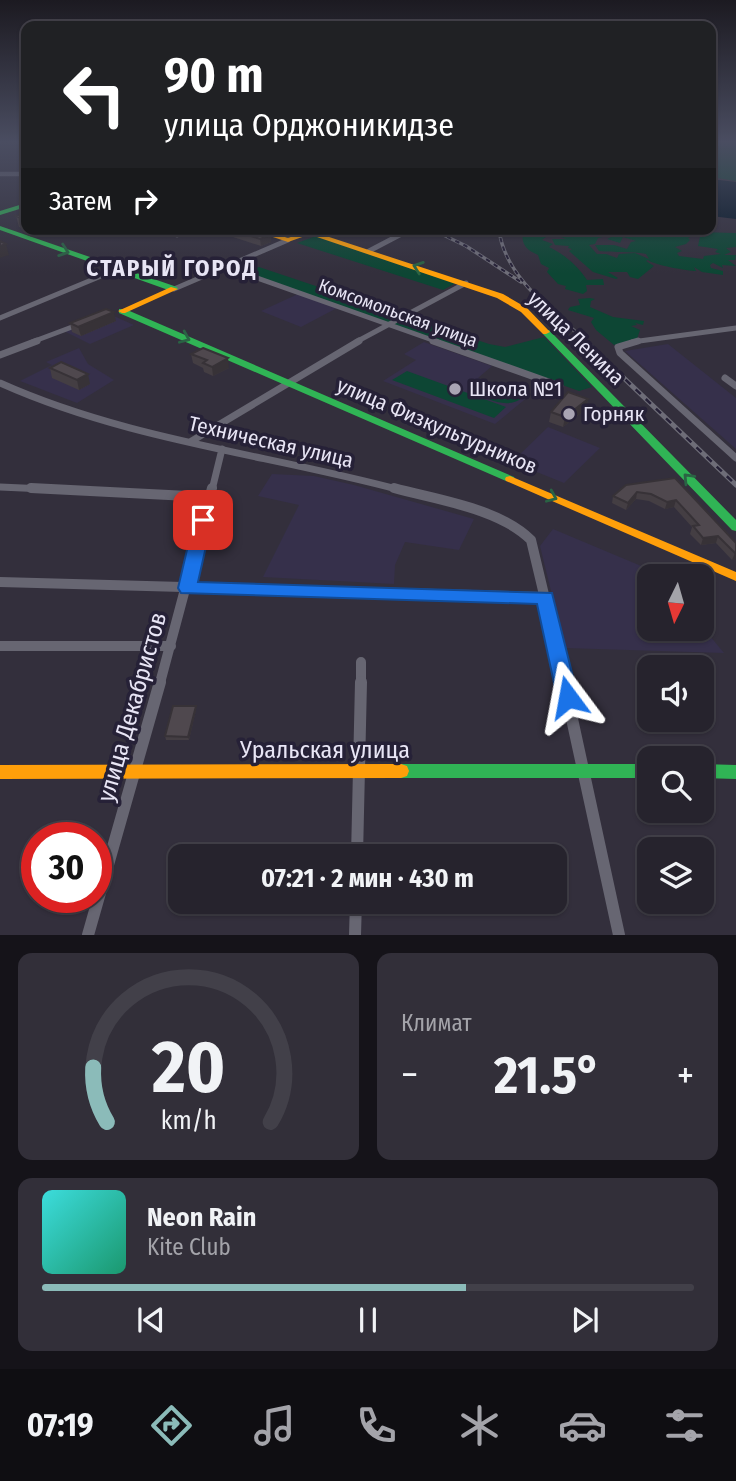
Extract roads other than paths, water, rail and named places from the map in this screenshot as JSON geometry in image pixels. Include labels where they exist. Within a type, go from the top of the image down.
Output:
[{"type":"street","points":[[0,213],[21,207]]},
{"type":"street","points":[[0,228],[174,289],[296,235]]},
{"type":"street","points":[[272,235],[288,240]]},
{"type":"street","name":"улица Ленина","points":[[315,235],[466,283],[500,296],[524,310],[736,527]]},
{"type":"street","points":[[369,251],[400,235]]},
{"type":"street","name":"Комсомольская улица","points":[[226,267],[560,386]]},
{"type":"street","points":[[0,318],[118,269]]},
{"type":"street","points":[[190,442],[387,324],[466,283]]},
{"type":"street","name":"улица Физкультурников","points":[[174,289],[118,312],[289,383],[736,577]]},
{"type":"street","points":[[0,355],[83,322]]},
{"type":"street","points":[[736,328],[640,340],[618,347],[620,353],[736,458]]},
{"type":"street","points":[[725,378],[736,386]]},
{"type":"street","name":"Техническая улица","points":[[0,383],[54,406],[190,442],[337,474],[497,517],[518,527],[531,540],[545,597]]},
{"type":"street","name":"улица Декабристов","points":[[88,935],[187,588],[222,449]]},
{"type":"street","points":[[0,486],[208,497]]},
{"type":"street","points":[[0,582],[545,597],[619,935]]},
{"type":"street","points":[[0,646],[171,646]]},
{"type":"street","points":[[357,844],[361,662]]},
{"type":"street","name":"Уральская улица","points":[[0,772],[637,771]]},
{"type":"street","points":[[714,772],[736,772]]},
{"type":"street","points":[[355,935],[356,914]]},
{"type":"water","points":[[716,186],[736,186],[736,219],[716,217]]},
{"type":"railway","points":[[443,235],[466,246],[521,282]]},
{"type":"railway","points":[[500,235],[510,263],[520,278],[546,306],[587,342]]},
{"type":"railway","points":[[585,341],[736,485]]},
{"type":"place","name":"Школа №1","points":[[455,389]]},
{"type":"place","name":"Горняк","points":[[569,414]]},
{"type":"district","name":"СТАРЫЙ ГОРОД","points":[[172,268]]}]
